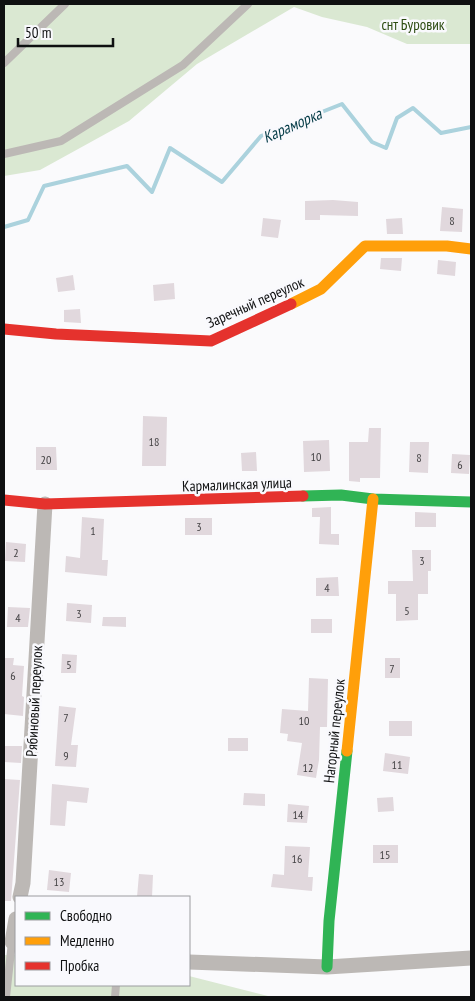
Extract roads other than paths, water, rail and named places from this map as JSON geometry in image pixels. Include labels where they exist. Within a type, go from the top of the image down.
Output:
[{"type":"street","name":"Заречный переулок","points":[[4,329],[56,334],[211,341],[321,289],[365,246],[447,246],[471,249]]},
{"type":"street","name":"Кармалинская улица","points":[[4,500],[45,504],[341,495],[374,499],[471,502]]},
{"type":"street","name":"Нагорный переулок","points":[[327,967],[329,921],[374,499]]},
{"type":"street","name":"Рябиновый переулок","points":[[20,896],[23,883],[45,504]]},
{"type":"street","points":[[11,942],[15,924]]},
{"type":"street","points":[[190,962],[327,967],[471,958]]},
{"type":"lane","points":[[4,63],[65,4]]},
{"type":"lane","points":[[4,154],[60,142],[183,65],[248,4]]},
{"type":"lane","points":[[6,997],[11,942]]},
{"type":"waterway","name":"Караморка","points":[[4,227],[28,220],[44,186],[127,166],[152,192],[170,148],[222,182],[261,136],[342,104],[372,142],[386,148],[397,118],[413,108],[441,133],[471,127]]},
{"type":"park label","name":"снт Буровик","points":[[413,24]]}]
